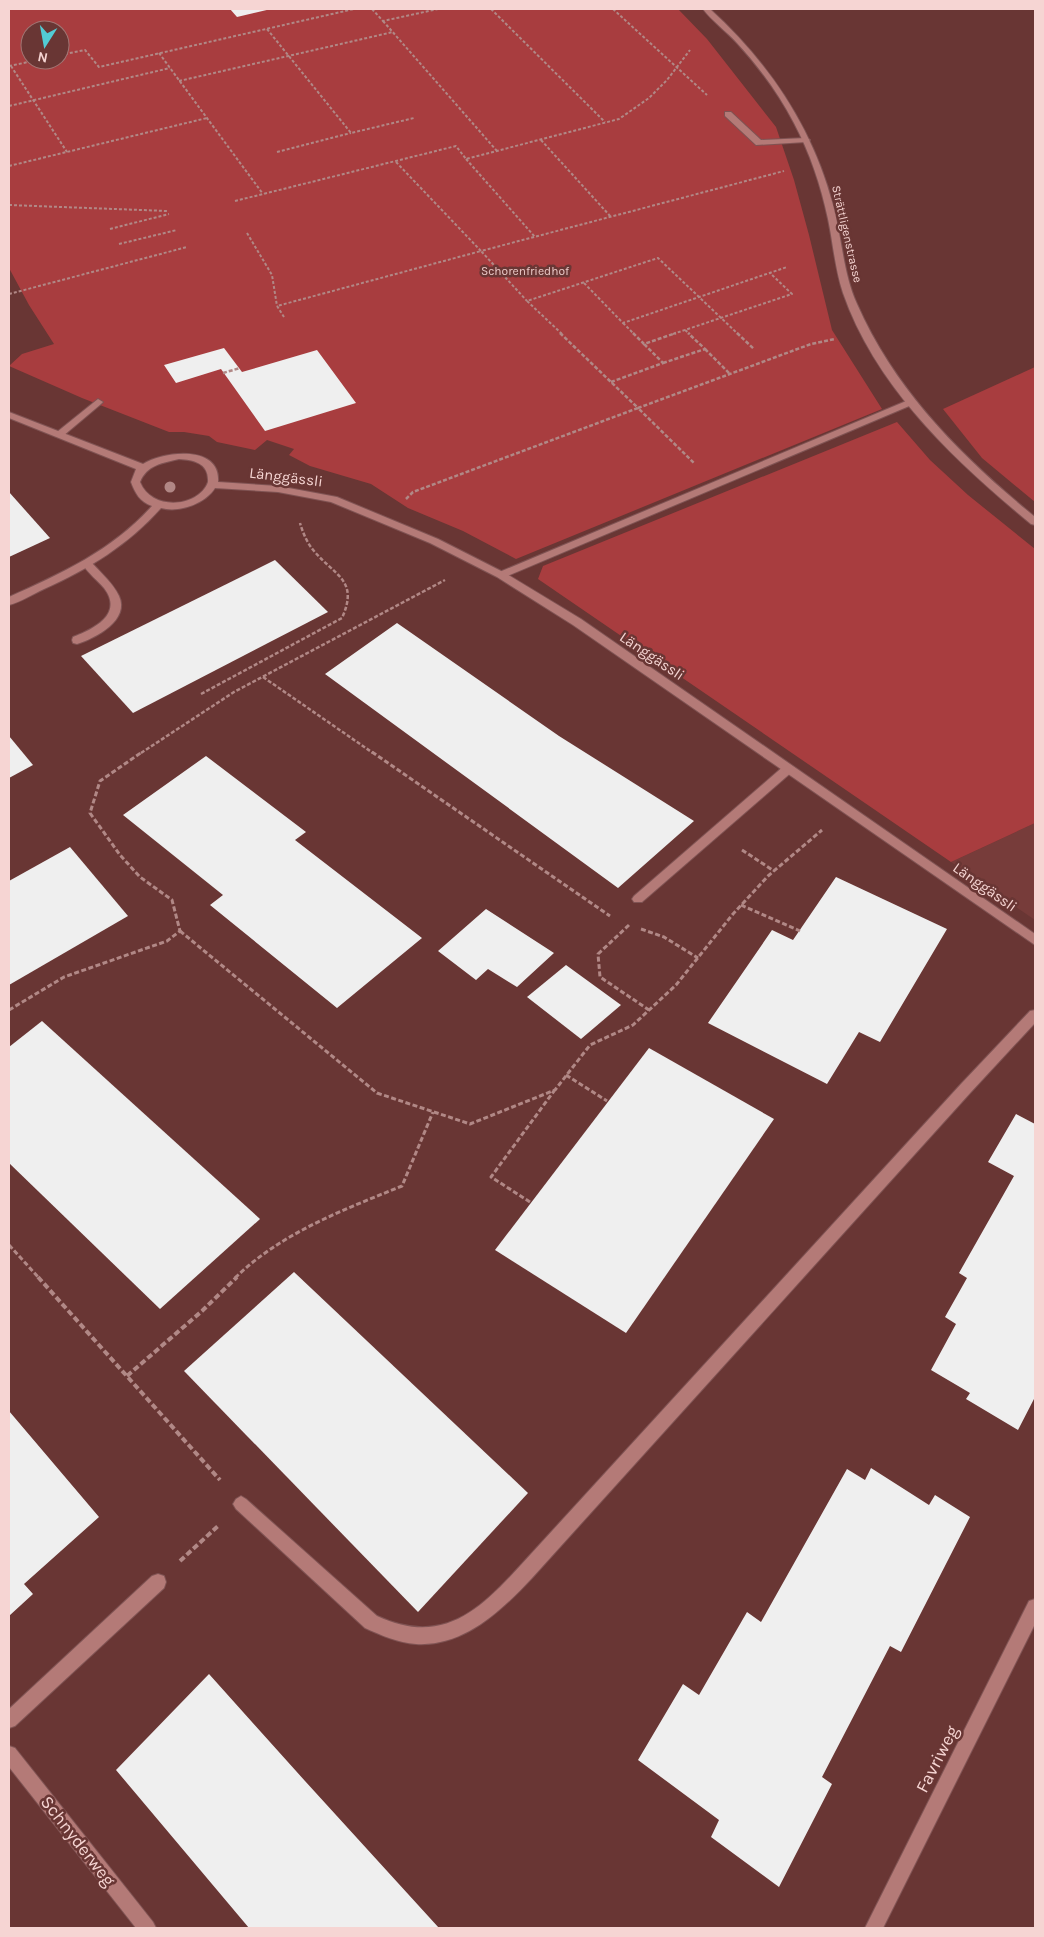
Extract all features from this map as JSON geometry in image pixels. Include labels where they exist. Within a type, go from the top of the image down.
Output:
[{"type":"street","name":"Strättligenstrasse","points":[[706,9],[749,51],[764,70],[790,108],[806,140],[816,162],[829,205],[845,287],[865,333],[880,359],[911,402],[936,432],[966,463],[1035,522]]},
{"type":"street","points":[[728,114],[759,143],[806,140]]},
{"type":"street","points":[[60,434],[98,402]]},
{"type":"street","points":[[501,575],[911,402]]},
{"type":"street","points":[[9,415],[143,468]]},
{"type":"street","points":[[165,457],[192,457],[203,461],[211,468],[214,476],[212,485],[207,493],[197,500],[171,506],[158,505],[146,501],[138,494],[135,486],[136,476],[143,468],[153,461],[165,457]]},
{"type":"street","name":"Länggässli","points":[[212,485],[303,493],[333,499],[434,541],[501,575],[577,622],[1035,940]]},
{"type":"street","points":[[9,601],[88,565],[146,521],[158,505]]},
{"type":"street","points":[[77,640],[97,631],[110,619],[116,610],[116,601],[110,589],[88,565]]},
{"type":"street","points":[[638,899],[716,834],[789,768]]},
{"type":"street","points":[[241,1504],[371,1622],[391,1632],[410,1636],[432,1636],[451,1630],[484,1614],[526,1572],[966,1088],[1035,1016]]},
{"type":"street","points":[[9,1720],[158,1582]]},
{"type":"street","name":"Favriweg","points":[[874,1928],[1035,1607]]},
{"type":"street","name":"Schnyderweg","points":[[9,1754],[147,1928]]},
{"type":"path","points":[[70,53],[85,50],[99,67],[354,9]]},
{"type":"path","points":[[372,9],[497,151]]},
{"type":"path","points":[[384,21],[438,9]]},
{"type":"path","points":[[491,9],[606,123]]},
{"type":"path","points":[[613,9],[728,114]]},
{"type":"path","points":[[267,29],[351,133]]},
{"type":"path","points":[[179,81],[393,32]]},
{"type":"path","points":[[466,159],[606,123],[638,110],[678,68],[690,50]]},
{"type":"path","points":[[159,53],[263,194]]},
{"type":"path","points":[[10,66],[67,152]]},
{"type":"path","points":[[9,106],[170,68]]},
{"type":"path","points":[[9,166],[207,118]]},
{"type":"path","points":[[277,152],[414,118]]},
{"type":"path","points":[[541,140],[611,217]]},
{"type":"path","points":[[235,201],[456,146],[535,237]]},
{"type":"path","points":[[395,161],[527,301],[716,485]]},
{"type":"path","points":[[277,306],[816,162]]},
{"type":"path","points":[[9,205],[168,213],[110,228]]},
{"type":"path","points":[[119,244],[178,230]]},
{"type":"path","points":[[247,233],[272,275],[277,306],[284,317]]},
{"type":"path","points":[[9,294],[187,247]]},
{"type":"path","points":[[527,301],[658,258],[754,349]]},
{"type":"path","points":[[623,323],[787,267]]},
{"type":"path","points":[[644,344],[792,294],[770,273]]},
{"type":"path","points":[[584,283],[663,363]]},
{"type":"path","points":[[685,330],[730,374]]},
{"type":"path","points":[[383,519],[413,492],[811,344],[865,333]]},
{"type":"path","points":[[612,382],[705,349]]},
{"type":"path","points":[[223,373],[240,368]]},
{"type":"path","points":[[201,694],[336,623],[345,613],[348,590],[346,582],[312,549],[298,519],[303,493]]},
{"type":"path","points":[[476,563],[234,692],[100,781],[90,813],[120,855],[140,877],[172,900],[180,931],[377,1093],[470,1124],[555,1090]]},
{"type":"path","points":[[263,677],[617,920]]},
{"type":"path","points":[[530,1202],[491,1177],[590,1045],[633,1025],[676,985],[741,905],[774,871],[847,808]]},
{"type":"path","points":[[716,834],[774,871]]},
{"type":"path","points":[[741,905],[800,931]]},
{"type":"path","points":[[623,923],[630,925],[598,954],[600,977],[649,1010]]},
{"type":"path","points":[[638,928],[664,937],[698,958]]},
{"type":"path","points":[[9,1010],[64,977],[167,941],[180,931]]},
{"type":"path","points":[[566,1075],[608,1101]]},
{"type":"path","points":[[127,1376],[202,1311],[255,1259],[325,1217],[402,1186],[433,1112]]},
{"type":"path","points":[[9,1245],[241,1504],[158,1582]]},
{"type":"shaded area","points":[[1035,823],[1035,920],[951,862]]},
{"type":"green space","name":"Schorenfriedhof","points":[[9,9],[678,9],[707,39],[776,127],[794,180],[832,330],[882,409],[516,559],[463,531],[408,508],[371,484],[310,466],[289,455],[294,449],[267,440],[255,450],[217,442],[209,436],[169,432],[82,398],[9,366],[22,354],[54,344],[29,305],[9,268]]},
{"type":"green space","points":[[1035,367],[1035,502],[982,458],[943,409]]},
{"type":"green space","points":[[897,422],[930,460],[968,495],[1035,549],[1035,823],[951,862],[538,579],[543,566]]},
{"type":"building","points":[[230,9],[271,9],[237,17]]},
{"type":"building","points":[[224,348],[242,372],[317,350],[356,403],[265,431],[221,369],[176,383],[164,365]]},
{"type":"building","points":[[9,492],[50,538],[9,557]]},
{"type":"building","points":[[275,560],[328,612],[133,713],[81,656]]},
{"type":"building","points":[[397,623],[559,736],[694,821],[618,888],[325,674]]},
{"type":"building","points":[[9,736],[33,765],[9,778]]},
{"type":"building","points":[[206,756],[306,832],[295,840],[422,938],[337,1008],[210,905],[223,895],[123,815]]},
{"type":"building","points":[[70,847],[128,916],[9,985],[9,881]]},
{"type":"building","points":[[836,877],[947,929],[880,1042],[859,1032],[827,1084],[708,1023],[772,930],[793,940]]},
{"type":"building","points":[[486,909],[554,953],[517,987],[488,969],[476,980],[438,951]]},
{"type":"building","points":[[566,965],[621,1005],[581,1039],[527,997]]},
{"type":"building","points":[[42,1021],[260,1219],[160,1309],[9,1163],[9,1047]]},
{"type":"building","points":[[649,1048],[774,1119],[626,1333],[495,1250]]},
{"type":"building","points":[[1016,1114],[1035,1124],[1035,1397],[1018,1430],[966,1399],[970,1393],[931,1370],[956,1324],[945,1317],[967,1278],[959,1273],[1014,1176],[988,1162]]},
{"type":"building","points":[[294,1272],[528,1493],[418,1612],[184,1371]]},
{"type":"building","points":[[9,1411],[99,1517],[24,1584],[33,1594],[9,1616]]},
{"type":"building","points":[[871,1468],[929,1505],[935,1495],[970,1517],[901,1652],[890,1646],[822,1777],[832,1784],[779,1887],[711,1837],[719,1820],[638,1760],[683,1684],[699,1695],[747,1612],[761,1622],[847,1469],[865,1480]]},
{"type":"building","points":[[209,1674],[439,1928],[249,1928],[116,1770]]}]
